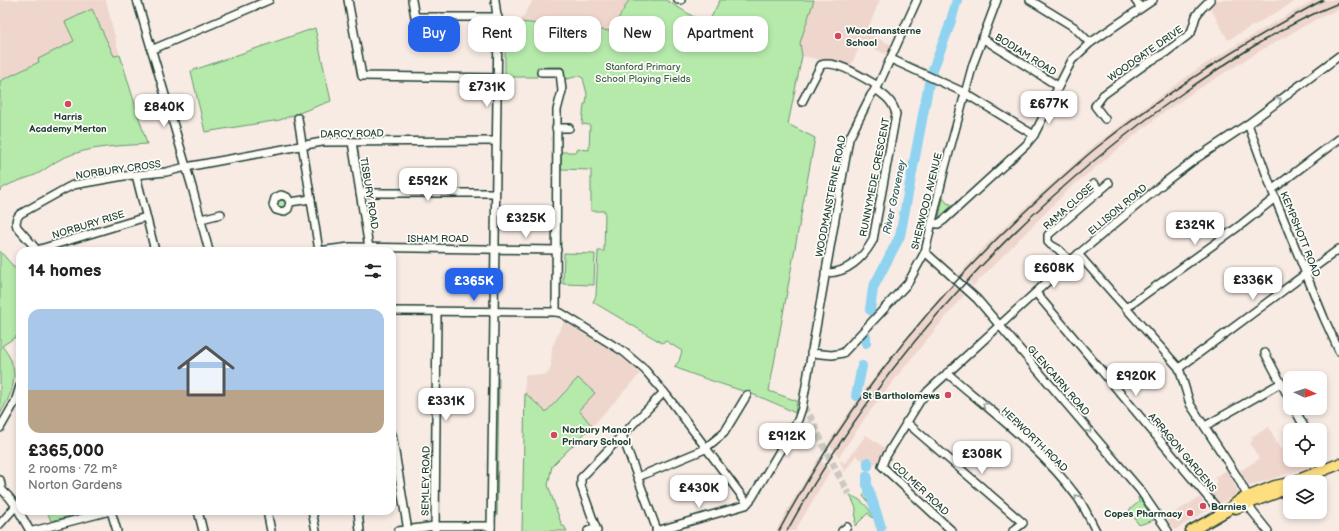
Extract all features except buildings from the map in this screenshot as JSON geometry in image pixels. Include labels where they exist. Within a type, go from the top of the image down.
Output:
[{"type":"highway","points":[[1327,465],[1339,464]]},
{"type":"highway","points":[[1305,475],[1319,467]]},
{"type":"highway","points":[[1191,531],[1248,500],[1278,492],[1283,489]]},
{"type":"street","points":[[137,0],[208,247]]},
{"type":"street","points":[[151,50],[269,0]]},
{"type":"street","points":[[348,0],[362,76],[497,78]]},
{"type":"street","points":[[412,0],[415,16],[468,17]]},
{"type":"street","points":[[495,0],[498,16]]},
{"type":"street","name":"WOODMANSTERNE ROAD","points":[[748,503],[798,420],[802,408],[849,139],[891,59],[917,0]]},
{"type":"street","name":"SHERWOOD AVENUE","points":[[811,353],[832,355],[843,353],[908,283],[924,252],[973,64],[997,0]]},
{"type":"street","points":[[1030,0],[1074,27],[1090,43]]},
{"type":"street","points":[[1135,0],[1141,8]]},
{"type":"street","points":[[932,223],[938,224],[944,220],[1026,145],[1034,135],[1072,60],[1090,43],[1153,0]]},
{"type":"street","name":"WOODGATE DRIVE","points":[[1105,120],[1095,106],[1103,95],[1147,63],[1165,53],[1191,33],[1196,16],[1201,8],[1210,0]]},
{"type":"street","name":"BODIAM ROAD","points":[[982,38],[1058,86]]},
{"type":"street","points":[[398,531],[435,528],[491,528],[497,52]]},
{"type":"street","name":"ELLISON ROAD","points":[[885,458],[906,422],[928,391],[1070,261],[1165,182],[1197,158],[1248,124],[1339,56]]},
{"type":"street","points":[[891,59],[965,94],[1034,135]]},
{"type":"street","name":"RUNNYMEDE CRESCENT","points":[[802,102],[821,65],[825,64],[838,66],[850,71],[877,87],[893,103],[896,114],[873,240],[867,250],[849,266],[835,272],[825,273]]},
{"type":"street","points":[[541,72],[560,72],[562,91],[557,108],[556,128],[556,312]]},
{"type":"street","points":[[298,118],[318,247]]},
{"type":"street","name":"KEMPSHOTT ROAD","points":[[1248,124],[1275,198],[1339,351]]},
{"type":"street","points":[[556,128],[569,128]]},
{"type":"street","points":[[1272,189],[1339,139]]},
{"type":"street","name":"DARCY ROAD","points":[[186,167],[322,142],[496,141]]},
{"type":"street","name":"TISBURY ROAD","points":[[352,142],[369,247]]},
{"type":"street","name":"NORBURY CROSS","points":[[34,247],[17,227],[15,221],[20,214],[69,187],[86,182],[166,172],[186,167]]},
{"type":"street","points":[[136,175],[154,247]]},
{"type":"street","name":"RAMA CLOSE","points":[[1070,261],[1058,249],[1050,245],[1048,242],[1048,235],[1109,183]]},
{"type":"street","points":[[1094,184],[1100,190]]},
{"type":"street","points":[[360,193],[495,193]]},
{"type":"street","points":[[1126,308],[1242,224],[1275,198]]},
{"type":"street","points":[[290,202],[311,199]]},
{"type":"street","points":[[201,220],[221,214]]},
{"type":"street","name":"NORBURY RISE","points":[[50,247],[146,217]]},
{"type":"street","name":"ISHAM ROAD","points":[[396,248],[495,248],[557,250]]},
{"type":"street","points":[[1179,368],[1339,249]]},
{"type":"street","name":"GLENCAIRN ROAD","points":[[924,252],[977,299],[1140,490],[1168,531]]},
{"type":"street","points":[[1078,254],[1179,368],[1190,404],[1238,478],[1252,511],[1268,531]]},
{"type":"street","name":"ARRAGON GARDENS","points":[[1036,293],[1224,512]]},
{"type":"street","points":[[396,312],[561,313],[628,355],[645,370],[664,392],[748,503],[741,507],[682,527],[656,531],[622,435]]},
{"type":"street","name":"SEMLEY ROAD","points":[[435,528],[437,312]]},
{"type":"street","points":[[1265,353],[1274,362],[1283,387]]},
{"type":"street","name":"HEPWORTH ROAD","points":[[947,373],[1019,435],[1050,465],[1079,499],[1096,531]]},
{"type":"street","points":[[1205,426],[1281,383]]},
{"type":"street","points":[[588,531],[597,529],[580,480],[664,392]]},
{"type":"street","points":[[638,477],[706,448],[724,433],[747,395]]},
{"type":"street","points":[[0,428],[16,399]]},
{"type":"street","points":[[906,422],[1023,523],[1013,531]]},
{"type":"street","points":[[396,458],[408,530]]},
{"type":"street","name":"COLMER ROAD","points":[[885,458],[882,466],[952,531]]},
{"type":"street","points":[[0,480],[1,489],[9,496],[16,506],[0,524]]},
{"type":"street","points":[[22,515],[32,531],[95,515]]},
{"type":"street","points":[[112,515],[117,531]]},
{"type":"street","points":[[199,515],[203,531]]},
{"type":"street","points":[[268,515],[271,531]]},
{"type":"street","points":[[313,515],[316,531]]},
{"type":"street","points":[[358,515],[360,531]]},
{"type":"shaded area","name":"Harris Academy Merton","points":[[0,0],[106,0],[116,42],[147,144],[92,148],[81,151],[62,158],[38,174],[18,182],[13,182],[2,189],[0,186]]},
{"type":"shaded area","points":[[533,0],[629,0],[620,16],[609,16],[609,31],[601,30],[601,16],[534,16],[534,23],[526,23],[526,16],[524,16]]},
{"type":"shaded area","name":"Woodmansterne School","points":[[814,0],[880,0],[866,33],[892,45],[888,55],[861,43],[851,66],[802,56],[800,43]]},
{"type":"shaded area","points":[[1206,0],[1298,0],[1228,40]]},
{"type":"shaded area","points":[[1314,0],[1339,0],[1339,9],[1315,20],[1258,52],[1192,93],[1160,115],[1069,189],[973,286],[959,274],[989,242],[1096,144],[1200,67]]},
{"type":"shaded area","points":[[951,284],[964,295],[901,371],[865,418],[839,457],[828,443],[865,389]]},
{"type":"shaded area","name":"Norbury Manor Primary School","points":[[564,321],[622,357],[640,374],[575,445],[552,466],[548,485],[562,526],[564,526],[567,531],[522,531],[525,375],[541,375],[549,372],[551,366],[552,347]]},
{"type":"shaded area","points":[[1269,427],[1280,449],[1283,448],[1283,467],[1310,467],[1249,486],[1240,471],[1259,459],[1250,443],[1253,440],[1251,437]]},
{"type":"shaded area","points":[[866,435],[885,448],[876,464],[858,458],[856,455],[845,472],[839,460],[845,463]]},
{"type":"shaded area","points":[[819,458],[830,471],[795,531],[776,531],[786,512]]},
{"type":"shaded area","points":[[1227,470],[1239,494],[1219,504],[1208,491],[1217,484],[1215,477]]},
{"type":"shaded area","points":[[1200,497],[1208,510],[1175,530],[1165,518]]},
{"type":"green space","name":"Stanford Primary School Playing Fields","points":[[629,0],[666,0],[692,16],[673,16],[673,52],[768,52],[768,16],[712,16],[720,0],[814,0],[800,43],[802,56],[788,124],[815,138],[769,391],[797,401],[795,413],[766,399],[674,367],[679,361],[682,351],[666,341],[662,343],[593,302],[596,296],[598,251],[604,251],[605,211],[591,211],[591,170],[561,169],[561,152],[577,152],[577,149],[589,150],[590,125],[582,124],[584,104],[586,104],[587,94],[583,78],[579,76],[567,79],[562,78],[562,67],[537,67],[537,77],[505,77],[505,52],[526,52],[526,23],[534,23],[534,52],[601,52],[601,30],[609,31],[609,52],[665,52],[665,16],[620,16]]},
{"type":"green space","name":"Harris Academy Merton","points":[[92,9],[114,56],[120,55],[147,144],[104,147],[73,154],[59,160],[39,173],[11,184],[0,191],[0,81],[39,62],[38,59],[74,41],[65,22]]},
{"type":"green space","points":[[315,28],[331,101],[280,120],[205,132],[191,71]]},
{"type":"green space","points":[[283,196],[288,206],[280,211],[274,202]]},
{"type":"green space","points":[[943,198],[947,203],[953,205],[939,217]]},
{"type":"green space","points":[[0,251],[16,269],[16,337],[2,346],[12,363],[14,380],[9,397],[0,414]]},
{"type":"green space","points":[[564,253],[595,254],[594,285],[563,284]]},
{"type":"green space","points":[[497,378],[499,378],[496,516],[495,506]]},
{"type":"green space","points":[[578,378],[595,393],[579,410],[592,426],[552,466],[548,485],[562,526],[564,526],[567,531],[522,531],[525,393],[546,412]]},
{"type":"green space","points":[[867,490],[881,531],[878,531],[872,507],[863,496]]},
{"type":"green space","points":[[850,495],[858,499],[867,507],[873,517],[872,518],[868,513],[855,526],[856,508]]},
{"type":"green space","points":[[1138,497],[1154,520],[1139,525],[1129,510],[1139,502]]},
{"type":"green space","points":[[49,515],[74,515],[51,521]]},
{"type":"waterway","name":"River Graveney","points":[[932,72],[949,27],[957,0]]},
{"type":"waterway","name":"River Graveney","points":[[870,310],[873,288],[900,236],[929,83]]},
{"type":"waterway","name":"River Graveney","points":[[866,336],[866,343]]},
{"type":"waterway","name":"River Graveney","points":[[856,396],[862,366]]},
{"type":"waterway","name":"River Graveney","points":[[867,476],[867,485]]},
{"type":"waterway","name":"River Graveney","points":[[869,490],[881,527]]},
{"type":"tunnel","points":[[802,408],[809,414],[826,451],[849,494]]},
{"type":"railway","points":[[779,531],[804,486],[832,442],[892,357],[959,278],[995,241],[1032,205],[1096,148],[1150,107],[1206,69],[1264,33],[1323,0]]},
{"type":"railway","points":[[787,531],[825,466],[867,404],[913,344],[962,287],[1014,233],[1069,182],[1127,134],[1187,90],[1223,65],[1280,31],[1319,11],[1339,3]]},
{"type":"place","name":"Woodmansterne School","points":[[838,36]]},
{"type":"place","name":"Harris Academy Merton","points":[[68,104]]},
{"type":"place","name":"St Bartholomews","points":[[948,395]]},
{"type":"place","name":"Norbury Manor Primary School","points":[[554,435]]},
{"type":"place","name":"Barnies","points":[[1203,506]]},
{"type":"place","name":"Copes Pharmacy","points":[[1190,513]]}]
